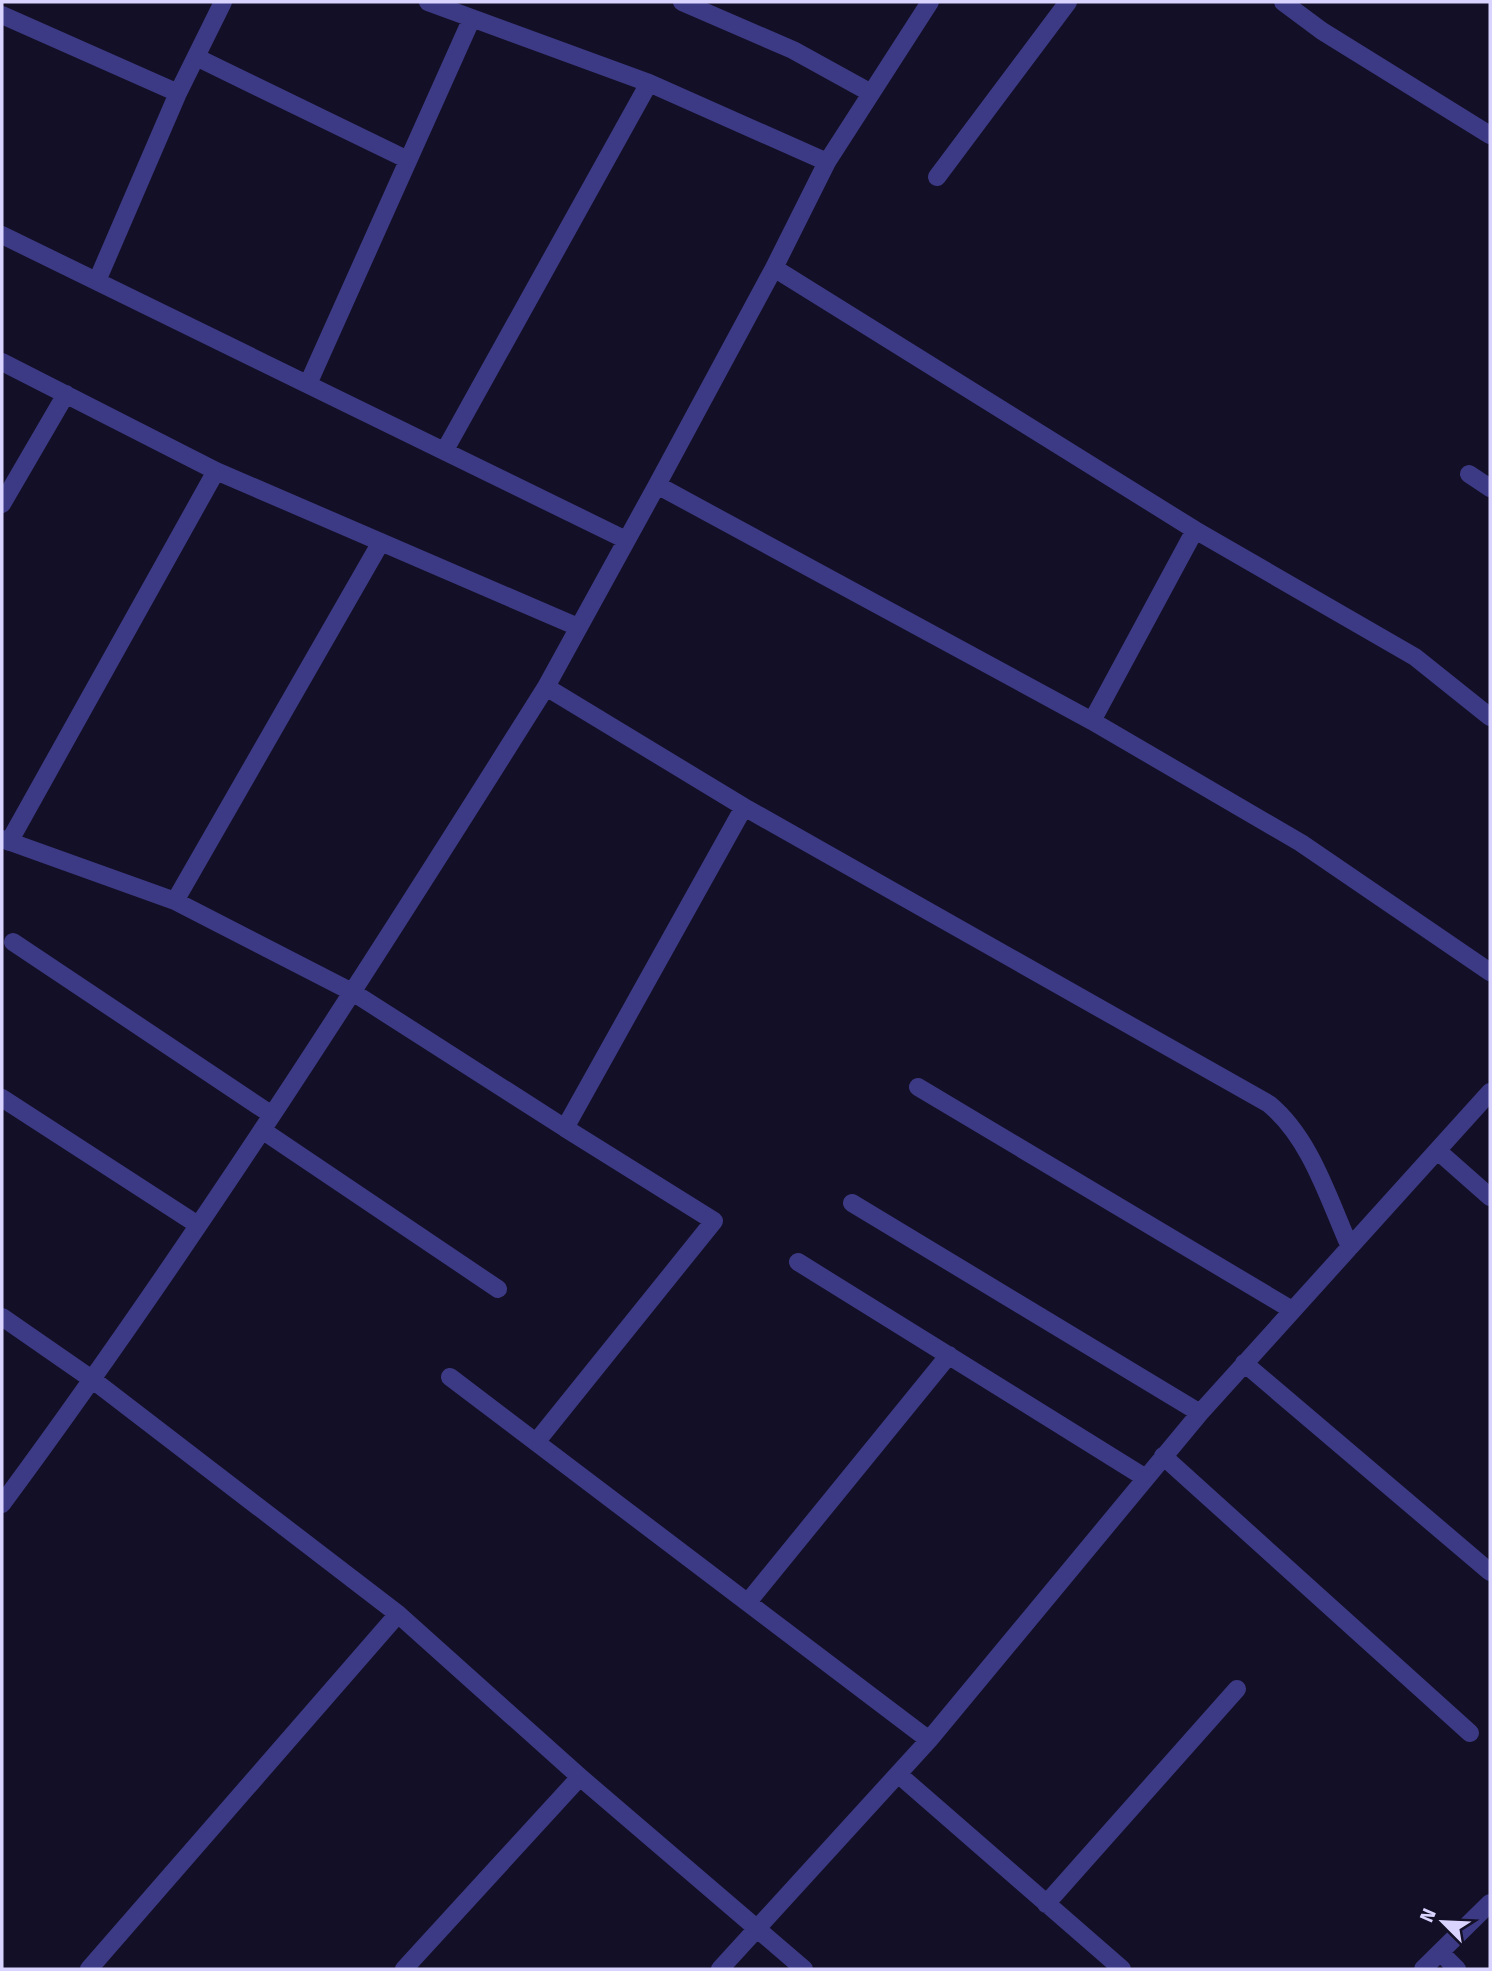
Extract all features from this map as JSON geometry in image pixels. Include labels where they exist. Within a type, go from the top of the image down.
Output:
[{"type":"street","points":[[97,281],[178,93],[223,2]]},
{"type":"street","points":[[428,2],[649,83],[827,162]]},
{"type":"street","points":[[682,2],[793,50],[871,93]]},
{"type":"street","points":[[2,1504],[93,1380],[354,993],[546,687],[624,539],[657,485],[774,268],[827,162],[930,2]]},
{"type":"street","points":[[937,177],[1068,2]]},
{"type":"street","points":[[1283,2],[1322,31],[1490,135]]},
{"type":"street","points":[[2,15],[178,93]]},
{"type":"street","points":[[308,384],[472,18]]},
{"type":"street","points":[[196,58],[408,160]]},
{"type":"street","points":[[445,450],[649,83]]},
{"type":"street","points":[[2,235],[624,539]]},
{"type":"street","points":[[774,268],[1195,530],[1415,656],[1490,717]]},
{"type":"street","points":[[2,362],[216,471],[578,627]]},
{"type":"street","points":[[2,504],[66,394]]},
{"type":"street","points":[[216,471],[6,840],[175,901],[354,993],[714,1221],[537,1441]]},
{"type":"street","points":[[1469,474],[1490,488]]},
{"type":"street","points":[[657,485],[1092,721],[1301,843],[1490,972]]},
{"type":"street","points":[[1092,721],[1195,530]]},
{"type":"street","points":[[175,901],[381,542]]},
{"type":"street","points":[[546,687],[744,807],[1269,1104],[1287,1119],[1300,1136],[1350,1247]]},
{"type":"street","points":[[565,1128],[744,807]]},
{"type":"street","points":[[13,942],[272,1115]]},
{"type":"street","points":[[918,1087],[1292,1310]]},
{"type":"street","points":[[720,1969],[929,1740],[1199,1413],[1439,1152],[1490,1092]]},
{"type":"street","points":[[2,1098],[198,1225]]},
{"type":"street","points":[[262,1130],[498,1289]]},
{"type":"street","points":[[1439,1152],[1490,1197]]},
{"type":"street","points":[[852,1203],[1199,1413]]},
{"type":"street","points":[[798,1262],[1144,1477]]},
{"type":"street","points":[[2,1317],[93,1380],[398,1614],[580,1777],[804,1969]]},
{"type":"street","points":[[748,1602],[948,1355]]},
{"type":"street","points":[[1244,1363],[1490,1572]]},
{"type":"street","points":[[450,1377],[929,1740]]},
{"type":"street","points":[[1163,1456],[1470,1733]]},
{"type":"street","points":[[89,1969],[398,1614]]},
{"type":"street","points":[[1046,1903],[1237,1689]]},
{"type":"street","points":[[898,1774],[1122,1969]]},
{"type":"street","points":[[404,1969],[580,1777]]},
{"type":"street","points":[[1423,1969],[1490,1903]]},
{"type":"street","points":[[1440,1952],[1457,1969]]}]
